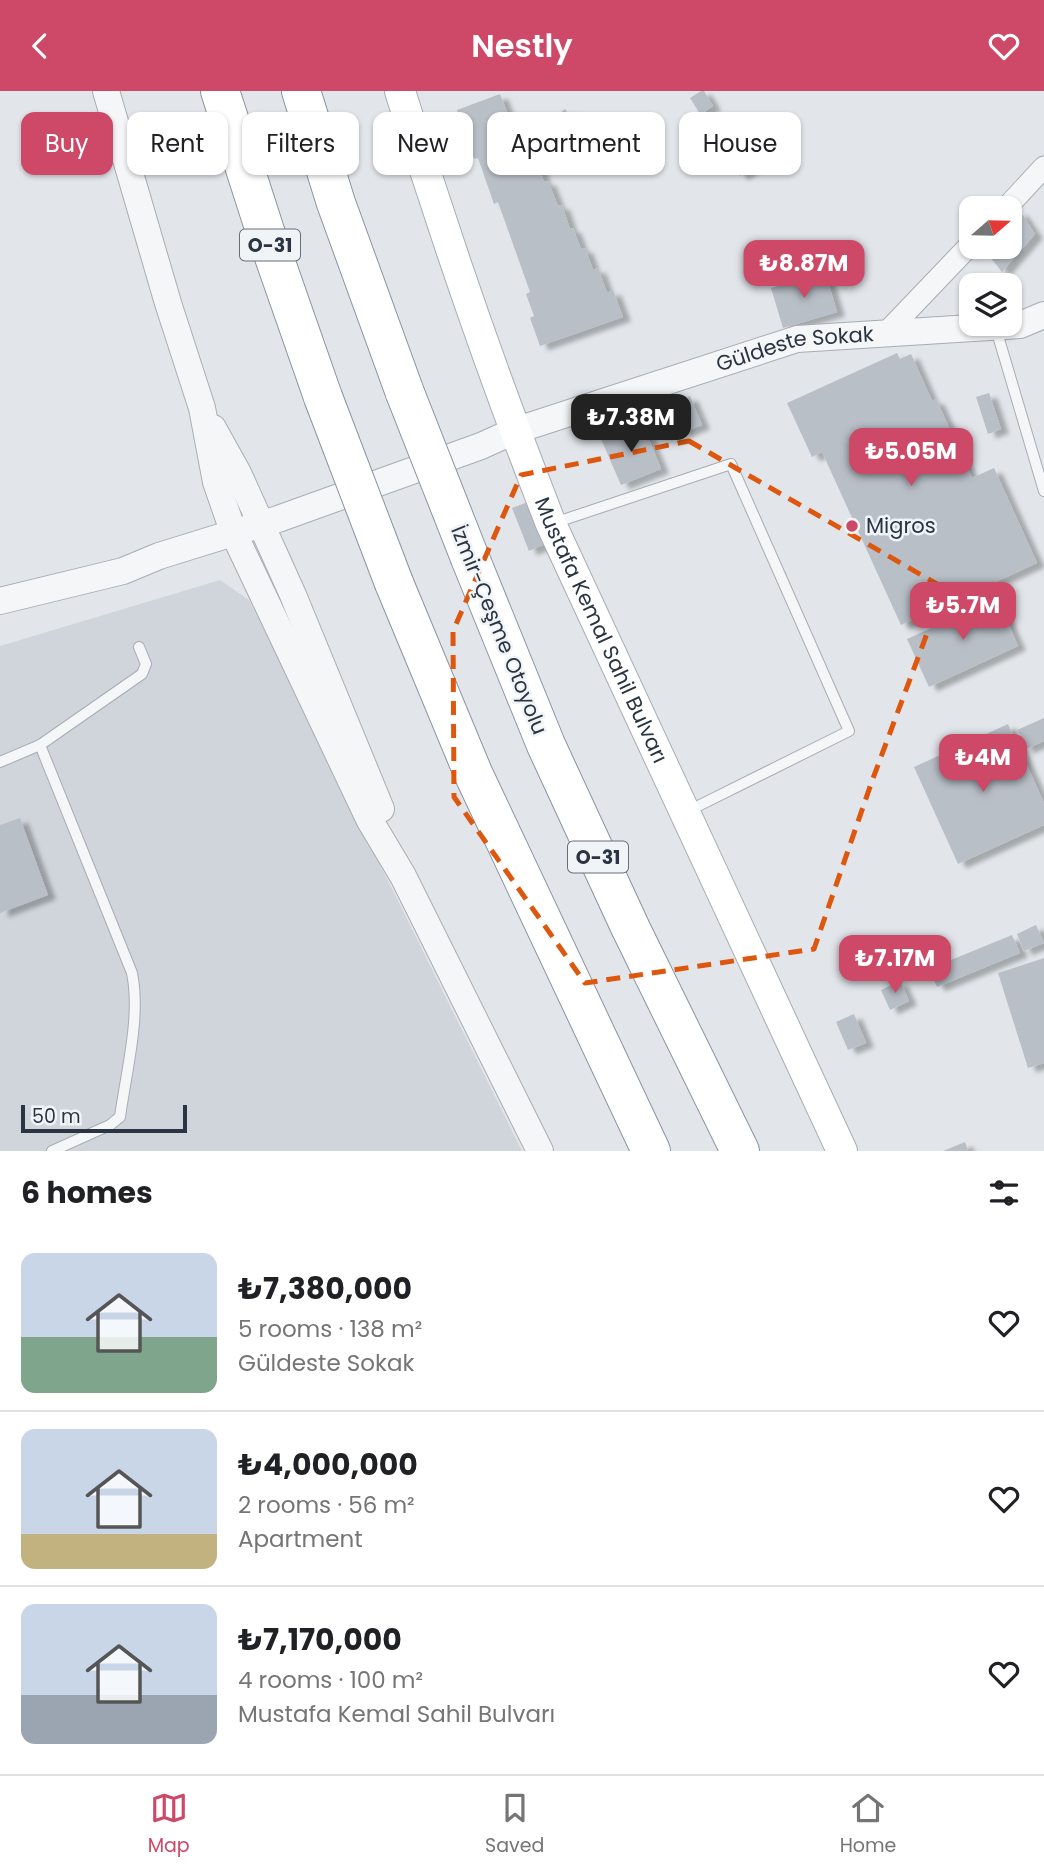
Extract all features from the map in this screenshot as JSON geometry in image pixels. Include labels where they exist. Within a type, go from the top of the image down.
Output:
[{"type":"highway","name":"O-31","points":[[220,91],[323,397],[394,583],[473,773],[651,1151]]},
{"type":"highway","name":"İzmir-Çeşme Otoyolu","points":[[301,91],[336,203],[405,393],[546,745],[631,929],[740,1151]]},
{"type":"main road","name":"Mustafa Kemal Sahil Bulvarı","points":[[400,91],[439,215],[514,431],[551,524],[842,1151]]},
{"type":"street","points":[[106,91],[168,303],[202,408],[216,482],[234,534],[369,819],[403,876],[540,1151]]},
{"type":"street","points":[[1017,196],[1044,167]]},
{"type":"street","points":[[886,333],[959,257]]},
{"type":"street","name":"Güldeste Sokak","points":[[1022,323],[1044,315]]},
{"type":"street","name":"Güldeste Sokak","points":[[0,601],[123,571],[159,556],[261,525],[481,446],[514,431],[797,339],[959,328]]},
{"type":"street","points":[[202,408],[239,473],[293,596],[382,809],[403,876]]},
{"type":"lane","points":[[998,336],[1044,491]]},
{"type":"lane","points":[[551,524],[731,464],[849,731],[685,813]]},
{"type":"lane","points":[[0,762],[40,745],[142,674],[146,664],[139,647]]},
{"type":"lane","points":[[40,745],[132,973],[135,990],[120,1117],[110,1125],[52,1151]]},
{"type":"highlighted area","points":[[689,441],[944,588],[872,781],[814,949],[585,983],[454,797],[453,631],[521,475]]},
{"type":"shaded area","points":[[220,580],[249,600],[522,1151],[0,1151],[0,646]]},
{"type":"building","points":[[704,91],[713,106],[699,112],[690,98]]},
{"type":"building","points":[[500,94],[507,112],[487,112],[487,175],[542,175],[544,182],[548,181],[558,206],[562,205],[570,229],[573,228],[581,249],[585,248],[593,270],[598,268],[607,293],[613,290],[623,317],[540,346],[530,318],[534,316],[526,294],[530,292],[498,202],[494,204],[478,158],[474,159],[473,156],[473,112],[457,110]]},
{"type":"building","points":[[1022,214],[1035,234],[1022,249]]},
{"type":"building","points":[[992,259],[1013,259],[1002,272]]},
{"type":"building","points":[[825,272],[837,312],[783,328],[771,288]]},
{"type":"building","points":[[897,353],[900,359],[911,354],[932,401],[936,399],[972,478],[994,468],[1037,563],[901,625],[822,452],[812,457],[787,403]]},
{"type":"building","points":[[989,393],[1001,429],[988,434],[976,397]]},
{"type":"building","points":[[690,396],[702,425],[682,433],[671,404]]},
{"type":"building","points":[[642,422],[661,469],[621,485],[601,439]]},
{"type":"building","points":[[528,502],[545,544],[529,551],[512,508]]},
{"type":"building","points":[[997,598],[1018,646],[929,687],[907,639]]},
{"type":"building","points":[[1044,718],[1044,741],[1026,749],[1017,730]]},
{"type":"building","points":[[1008,724],[1044,803],[1044,825],[958,864],[914,767]]},
{"type":"building","points":[[20,818],[48,895],[0,913],[0,825]]},
{"type":"building","points":[[1036,925],[1044,943],[1024,951],[1017,934]]},
{"type":"building","points":[[1012,935],[1020,953],[937,987],[929,969]]},
{"type":"building","points":[[1044,958],[1044,1063],[1028,1068],[998,973]]},
{"type":"building","points":[[900,981],[909,1001],[890,1010],[881,990]]},
{"type":"building","points":[[854,1014],[866,1043],[848,1050],[836,1022]]},
{"type":"building","points":[[965,1142],[968,1151],[943,1151]]},
{"type":"place","name":"Migros","points":[[852,526]]}]
